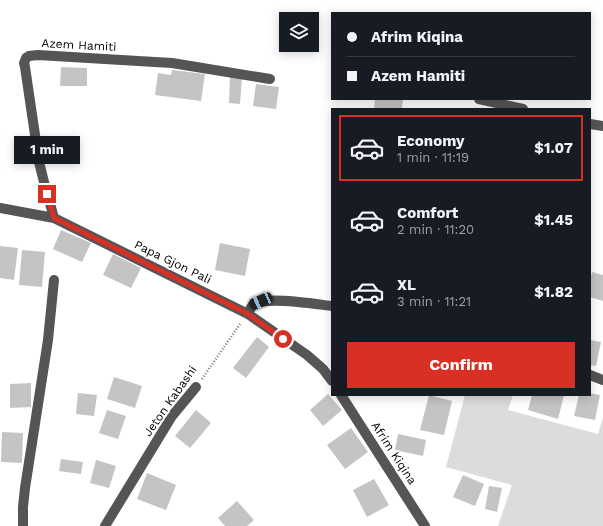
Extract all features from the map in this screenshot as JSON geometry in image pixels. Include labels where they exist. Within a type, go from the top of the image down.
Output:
[{"type":"street","name":"Azem Hamiti","points":[[54,218],[39,162],[24,68],[26,58],[29,56],[38,55],[155,62],[270,78]]},
{"type":"street","points":[[479,100],[518,108]]},
{"type":"street","points":[[591,124],[603,126]]},
{"type":"street","name":"Papa Gjon Pali","points":[[0,208],[54,218],[248,314]]},
{"type":"street","points":[[23,526],[25,488],[48,346],[54,280]]},
{"type":"street","points":[[331,306],[274,300],[261,301],[253,304],[248,314],[307,355],[323,369],[331,380]]},
{"type":"street","points":[[591,375],[603,380]]},
{"type":"street","name":"Jeton Kabashi","points":[[105,526],[172,416],[196,387]]},
{"type":"street","name":"Afrim Kiqina","points":[[342,396],[425,526]]},
{"type":"path","name":"Jeton Kabashi","points":[[196,387],[248,314]]},
{"type":"shaded area","points":[[465,396],[513,396],[508,410],[598,434],[603,417],[603,526],[498,526],[512,485],[446,467]]},
{"type":"building","points":[[61,67],[87,68],[87,86],[60,86]]},
{"type":"building","points":[[172,70],[205,74],[201,101],[155,95],[158,73],[171,75]]},
{"type":"building","points":[[230,76],[242,77],[240,104],[229,103]]},
{"type":"building","points":[[256,84],[279,87],[276,109],[253,106]]},
{"type":"building","points":[[375,100],[403,100],[402,108],[374,108]]},
{"type":"building","points":[[61,230],[91,243],[82,262],[53,249]]},
{"type":"building","points":[[220,243],[250,249],[245,276],[215,270]]},
{"type":"building","points":[[0,246],[18,248],[14,280],[0,278]]},
{"type":"building","points":[[22,250],[45,252],[42,287],[19,285]]},
{"type":"building","points":[[113,254],[141,268],[131,288],[103,275]]},
{"type":"building","points":[[592,272],[603,275],[603,301],[591,297]]},
{"type":"building","points":[[257,337],[269,347],[246,378],[233,368]]},
{"type":"building","points":[[591,340],[601,342],[596,366],[591,365]]},
{"type":"building","points":[[114,377],[142,386],[135,408],[107,399]]},
{"type":"building","points":[[31,383],[31,407],[10,408],[10,384]]},
{"type":"building","points":[[78,393],[97,395],[94,416],[76,414]]},
{"type":"building","points":[[591,393],[600,395],[595,420],[574,416],[579,396],[591,396]]},
{"type":"building","points":[[328,394],[342,410],[323,426],[310,410]]},
{"type":"building","points":[[429,396],[452,401],[444,435],[420,430]]},
{"type":"building","points":[[532,396],[564,396],[558,419],[528,410]]},
{"type":"building","points":[[107,410],[126,416],[118,439],[99,433]]},
{"type":"building","points":[[196,410],[211,423],[190,448],[175,436]]},
{"type":"building","points":[[351,428],[368,452],[345,469],[327,445]]},
{"type":"building","points":[[2,432],[23,433],[22,463],[1,462]]},
{"type":"building","points":[[398,434],[426,440],[423,456],[395,450]]},
{"type":"building","points":[[61,459],[83,462],[81,474],[59,471]]},
{"type":"building","points":[[96,460],[116,466],[109,488],[90,483]]},
{"type":"building","points":[[147,473],[176,485],[166,510],[137,499]]},
{"type":"building","points":[[463,475],[484,484],[475,506],[453,497]]},
{"type":"building","points":[[374,479],[389,505],[367,517],[353,490]]},
{"type":"building","points":[[489,486],[502,488],[497,512],[485,509]]},
{"type":"building","points":[[237,501],[254,520],[247,526],[225,526],[218,518]]},
{"type":"route","points":[[47,194],[54,218],[248,314],[283,339]]}]
